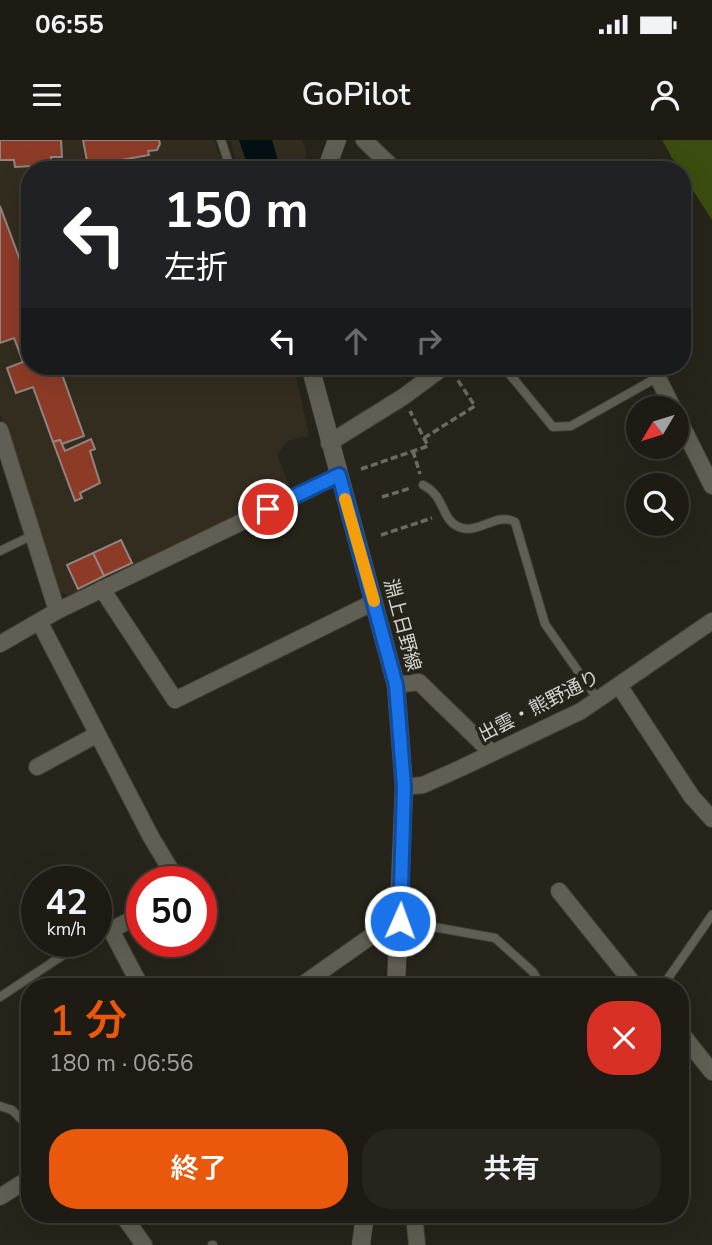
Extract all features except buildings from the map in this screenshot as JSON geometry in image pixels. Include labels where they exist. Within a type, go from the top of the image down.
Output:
[{"type":"main road","points":[[329,161],[337,140]]},
{"type":"main road","name":"淵上日野線","points":[[312,375],[396,685],[404,787],[397,978]]},
{"type":"main road","points":[[361,1245],[364,1223]]},
{"type":"street","points":[[364,140],[386,161]]},
{"type":"street","points":[[329,443],[440,375]]},
{"type":"street","points":[[657,375],[667,396]]},
{"type":"street","points":[[0,430],[35,534],[57,611]]},
{"type":"street","points":[[690,442],[712,486]]},
{"type":"street","points":[[0,644],[57,611],[339,475]]},
{"type":"street","points":[[103,589],[175,700],[374,602]]},
{"type":"street","points":[[620,687],[712,621]]},
{"type":"street","points":[[40,623],[96,735],[169,866]]},
{"type":"street","points":[[396,685],[419,682],[492,753]]},
{"type":"street","name":"出雲・熊野通り","points":[[404,787],[423,785],[599,701],[620,687],[692,797],[712,819]]},
{"type":"street","points":[[37,766],[96,735]]},
{"type":"street","points":[[559,891],[629,978]]},
{"type":"street","points":[[312,978],[394,920],[400,921]]},
{"type":"street","points":[[112,945],[135,978]]},
{"type":"street","points":[[689,1043],[712,1072]]},
{"type":"street","points":[[0,1197],[21,1184]]},
{"type":"street","points":[[128,1223],[144,1245]]},
{"type":"street","points":[[415,1223],[417,1245]]},
{"type":"lane","points":[[221,140],[228,161]]},
{"type":"lane","points":[[510,375],[553,428],[572,426],[649,375]]},
{"type":"lane","points":[[423,485],[440,497],[446,514],[456,526],[467,528],[503,519],[515,522],[545,624],[599,701]]},
{"type":"lane","points":[[0,551],[35,534]]},
{"type":"lane","points":[[668,978],[712,915]]},
{"type":"lane","points":[[400,921],[495,939],[533,972],[536,978]]},
{"type":"lane","points":[[29,978],[60,957]]},
{"type":"lane","points":[[0,997],[21,983]]},
{"type":"lane","points":[[0,1106],[12,1110],[21,1119]]},
{"type":"path","points":[[424,438],[475,406],[453,375]]},
{"type":"path","points":[[361,469],[428,446],[410,410]]},
{"type":"path","points":[[382,497],[423,485],[412,451]]},
{"type":"path","points":[[381,535],[433,518]]},
{"type":"shaded area","points":[[0,140],[214,140],[221,161],[21,161],[21,375],[296,375],[309,436],[287,441],[277,455],[291,490],[68,596],[57,590],[0,414]]},
{"type":"shaded area","points":[[230,140],[302,140],[307,154],[304,161],[236,161]]},
{"type":"shaded area","points":[[239,140],[272,140],[278,161],[246,161]]},
{"type":"green space","points":[[662,140],[712,140],[712,220],[691,187],[691,161],[674,161]]},
{"type":"slow traffic","points":[[345,499],[374,601]]},
{"type":"route","points":[[268,509],[339,475],[396,685],[400,714],[404,787],[400,921]]}]
